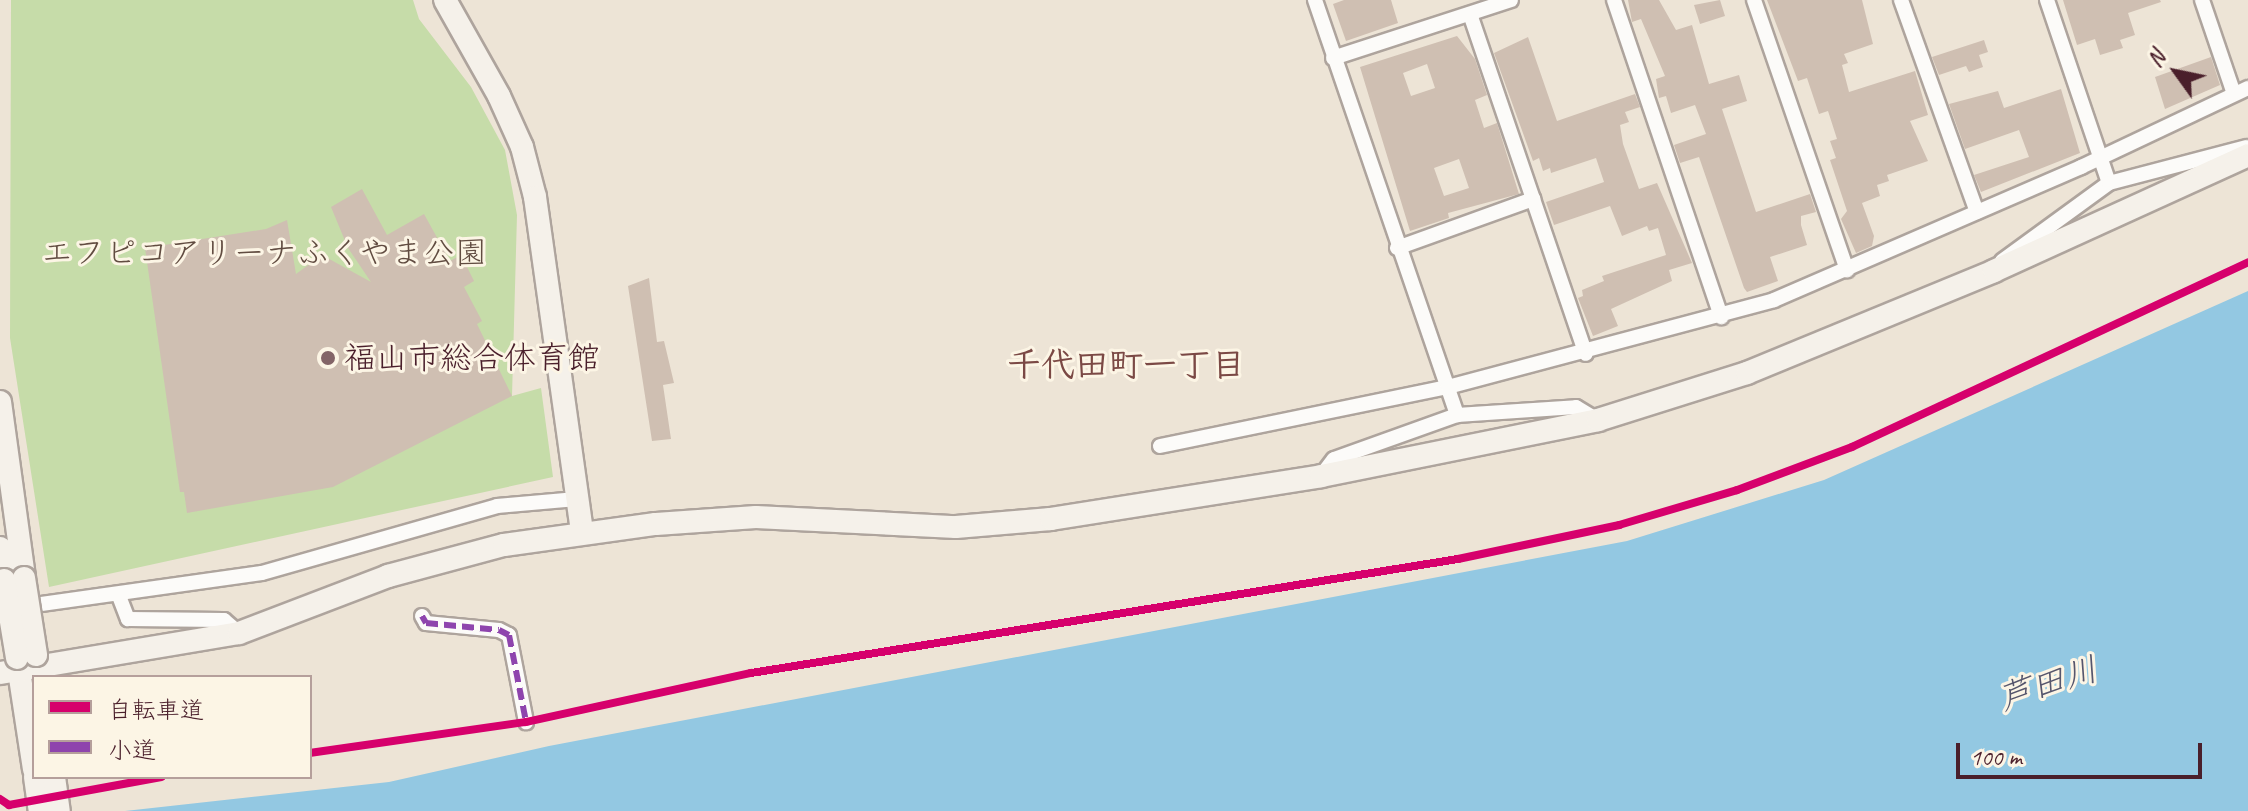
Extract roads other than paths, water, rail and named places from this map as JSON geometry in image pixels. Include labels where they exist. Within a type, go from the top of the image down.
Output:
[{"type":"street","points":[[445,0],[522,147],[535,197],[582,533]]},
{"type":"street","points":[[1315,0],[1397,248],[1457,415]]},
{"type":"street","points":[[1333,58],[1511,0]]},
{"type":"street","points":[[1614,0],[1721,317]]},
{"type":"street","points":[[1754,0],[1847,270]]},
{"type":"street","points":[[1901,0],[1977,212]]},
{"type":"street","points":[[2047,0],[2109,183]]},
{"type":"street","points":[[2202,0],[2234,94]]},
{"type":"street","points":[[1470,14],[1586,354]]},
{"type":"street","points":[[1160,446],[1448,387],[1721,317],[1847,270],[2248,88]]},
{"type":"street","points":[[1994,271],[2016,248],[2109,183],[2248,147]]},
{"type":"street","points":[[24,669],[239,633],[388,576],[504,545],[582,533],[756,517],[956,527],[1051,519],[1321,476],[1598,420],[1747,373],[1994,271],[2248,155]]},
{"type":"street","points":[[1397,248],[1533,199]]},
{"type":"street","points":[[0,402],[32,749]]},
{"type":"street","points":[[1321,476],[1334,459],[1457,415],[1576,407],[1598,420]]},
{"type":"street","points":[[0,610],[119,596],[262,573],[497,506],[577,499]]},
{"type":"street","points":[[0,548],[14,579]]},
{"type":"street","points":[[119,596],[128,619],[224,620],[239,633]]},
{"type":"street","points":[[422,616],[426,623],[499,630],[509,635],[526,722]]},
{"type":"street","points":[[35,779],[40,811]]},
{"type":"street","points":[[54,779],[59,811]]},
{"type":"water","name":"芦田川","points":[[2248,291],[2248,811],[125,811],[389,782],[549,746],[1627,541],[1824,480]]},
{"type":"place","name":"福山市総合体育館","points":[[328,358]]},
{"type":"district","name":"千代田町一丁目","points":[[1126,365]]},
{"type":"park label","name":"エフピコアリーナふくやま公園","points":[[264,253]]}]
